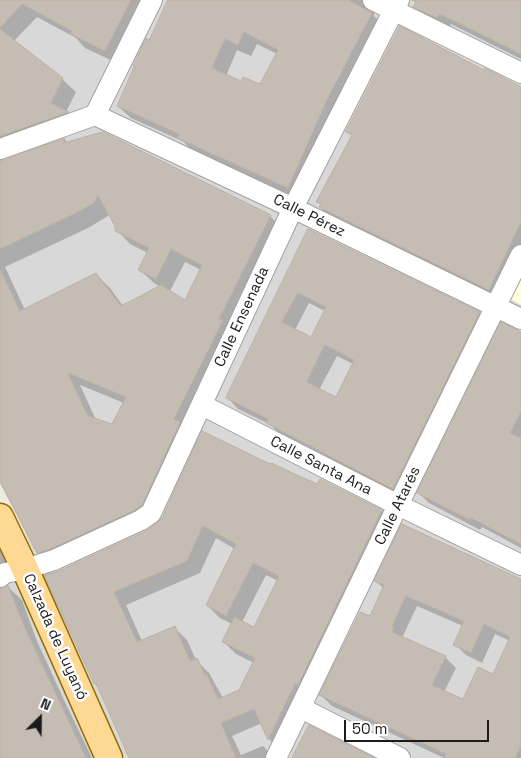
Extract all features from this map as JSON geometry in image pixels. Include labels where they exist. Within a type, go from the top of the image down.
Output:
[{"type":"main road","name":"Calzada de Luyanó","points":[[0,518],[25,569],[109,758]]},
{"type":"street","points":[[0,149],[95,115],[152,0]]},
{"type":"street","points":[[373,0],[396,5],[521,73]]},
{"type":"street","name":"Calle Ensenada","points":[[0,577],[5,573],[54,560],[151,513],[293,208],[396,5]]},
{"type":"street","name":"Calle Pérez","points":[[95,115],[293,208],[521,319]]},
{"type":"street","name":"Calle Atarés","points":[[276,758],[521,255]]},
{"type":"street","name":"Calle Santa Ana","points":[[202,405],[398,505],[521,565]]},
{"type":"street","points":[[301,708],[400,758]]},
{"type":"shaded area","points":[[0,0],[521,0],[521,758],[125,758],[17,515],[0,483]]},
{"type":"shaded area","points":[[521,277],[521,305],[510,299]]},
{"type":"shaded area","points":[[0,550],[94,758],[0,758]]},
{"type":"building","points":[[0,0],[131,0],[105,51],[70,34],[72,31],[22,4],[0,28]]},
{"type":"building","points":[[168,0],[348,0],[372,13],[327,100],[288,188],[177,138],[179,134],[117,106],[146,38],[149,40]],"holes":[[[244,32],[278,50],[260,84],[243,77],[241,81],[212,68],[225,39],[238,45]]]},
{"type":"building","points":[[412,0],[521,0],[521,54],[440,14],[437,18],[413,7],[416,2]]},
{"type":"building","points":[[400,26],[521,87],[521,222],[489,290],[319,207],[321,204],[316,202],[352,135],[346,132]]},
{"type":"building","points":[[0,29],[63,78],[51,103],[69,112],[0,136]]},
{"type":"building","points":[[103,132],[271,215],[219,319],[223,320],[174,419],[180,422],[142,505],[50,549],[37,553],[0,482],[0,269],[20,311],[96,273],[121,306],[161,285],[185,300],[202,265],[171,249],[156,279],[138,270],[149,248],[115,231],[115,226],[98,195],[94,203],[0,249],[0,161],[65,138],[63,143]],"holes":[[[68,373],[126,397],[112,424],[88,416]]]},
{"type":"building","points":[[308,229],[480,312],[393,489],[266,423],[268,419],[226,398]],"holes":[[[298,293],[326,307],[311,337],[282,322]],[[325,345],[354,360],[336,397],[307,382]]]},
{"type":"building","points":[[501,322],[521,332],[521,412],[510,433],[521,438],[521,544],[417,493]]},
{"type":"building","points":[[202,431],[270,464],[317,484],[320,479],[382,510],[298,685],[295,684],[268,740],[254,709],[221,723],[236,758],[129,758],[96,683],[94,684],[44,575],[59,571],[146,531],[162,518]],"holes":[[[203,526],[236,544],[206,605],[226,616],[253,563],[279,576],[254,627],[234,617],[222,642],[255,658],[239,690],[218,699],[197,658],[190,661],[175,626],[137,642],[114,592],[187,561]]]},
{"type":"building","points":[[402,524],[521,579],[521,746],[515,758],[444,758],[446,754],[319,695],[360,612],[370,616],[384,585],[374,581]],"holes":[[[406,596],[464,621],[453,645],[471,653],[484,624],[510,637],[493,674],[478,667],[463,699],[432,685],[446,656],[392,632],[394,628],[392,627]]]},
{"type":"building","points":[[8,585],[24,626],[86,758],[0,758],[0,589]]},
{"type":"building","points":[[309,725],[374,758],[292,758]]}]
